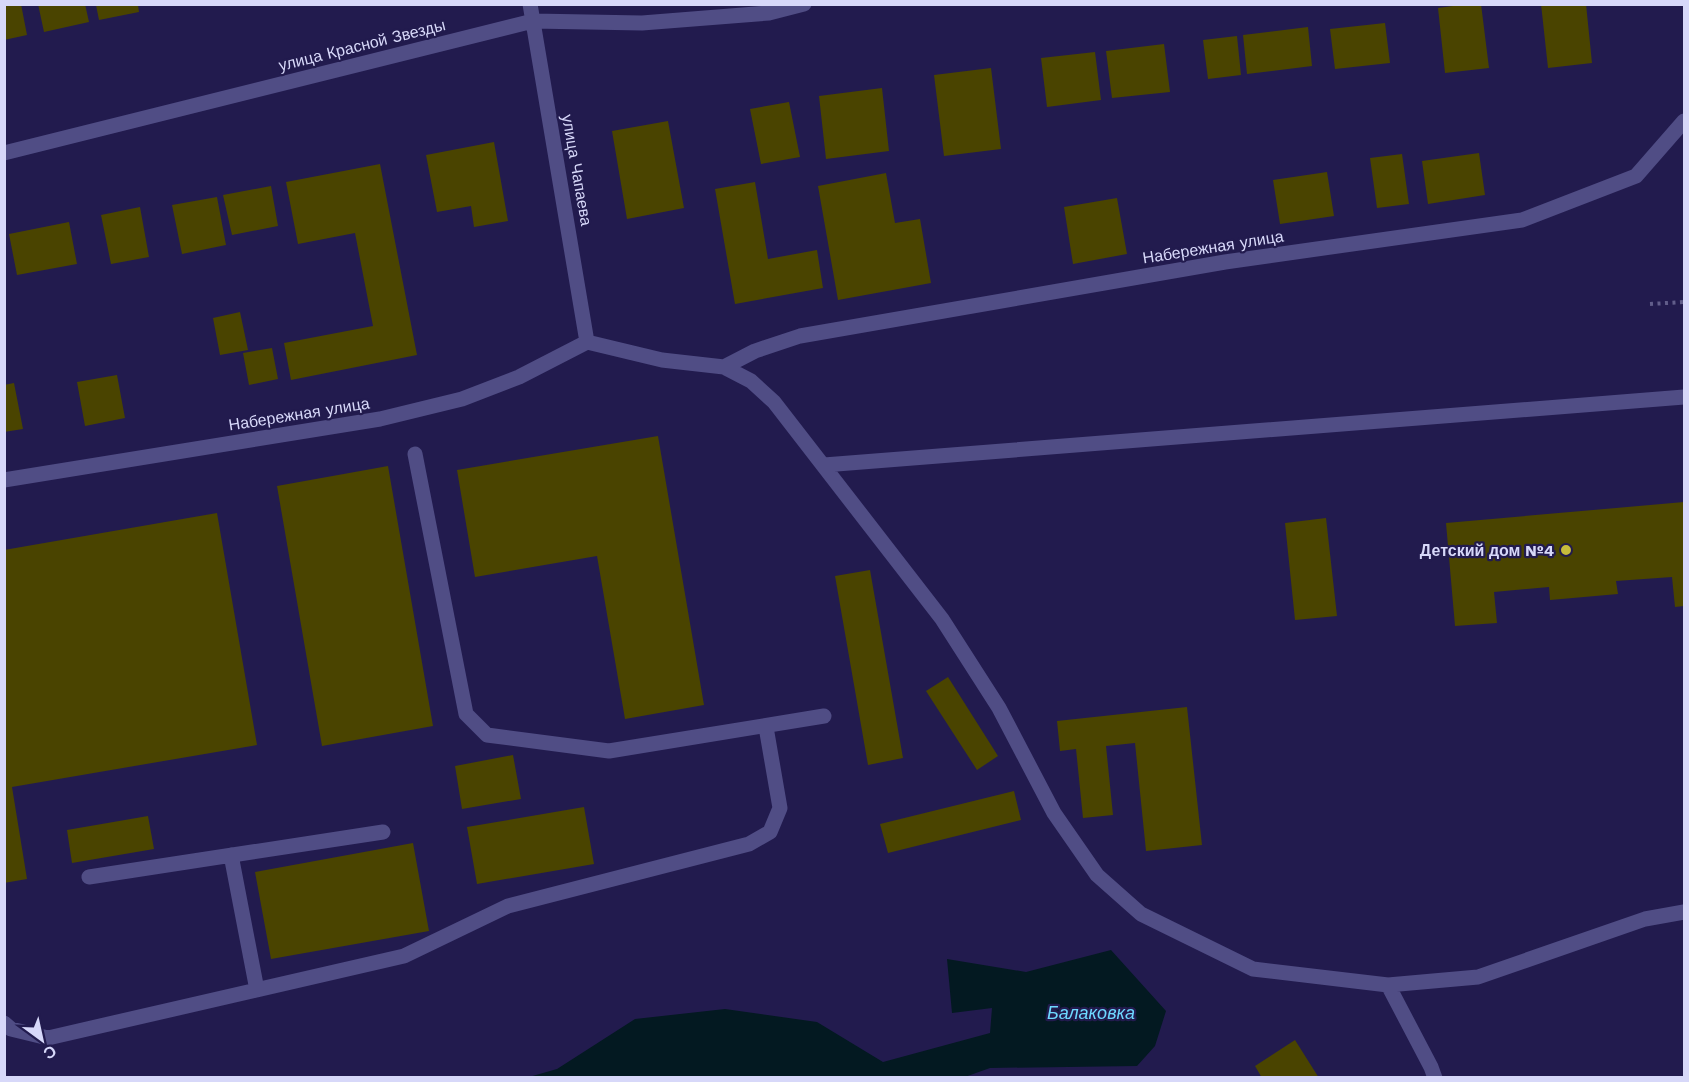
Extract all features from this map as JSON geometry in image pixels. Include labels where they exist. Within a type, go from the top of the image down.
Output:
[{"type":"street","name":"улица Чапаева","points":[[530,4],[587,342]]},
{"type":"street","name":"улица Красной Звезды","points":[[4,153],[533,21],[642,23],[770,13],[804,4]]},
{"type":"street","name":"Набережная улица","points":[[724,367],[755,351],[800,336],[1225,262],[1522,220],[1636,176],[1684,121]]},
{"type":"street","points":[[587,342],[662,360],[724,367],[751,381],[774,402],[942,619],[999,708],[1054,813],[1097,875],[1141,914],[1253,969],[1388,985],[1478,977],[1645,919],[1684,912]]},
{"type":"street","name":"Набережная улица","points":[[4,480],[380,419],[462,399],[519,377],[587,342]]},
{"type":"street","points":[[824,465],[1684,397]]},
{"type":"street","points":[[415,454],[466,714],[487,735],[609,751],[824,716]]},
{"type":"street","points":[[4,1023],[11,1029],[48,1038],[404,956],[508,906],[749,844],[770,832],[780,808],[766,727]]},
{"type":"street","points":[[89,878],[383,832]]},
{"type":"street","points":[[231,855],[256,990]]},
{"type":"street","points":[[1388,985],[1435,1077]]},
{"type":"path","points":[[1650,304],[1684,302]]},
{"type":"water","name":"Балаковка","points":[[1111,950],[1166,1011],[1155,1046],[1137,1066],[990,1068],[962,1078],[529,1077],[557,1069],[635,1019],[725,1009],[817,1022],[883,1062],[990,1033],[992,1008],[952,1013],[947,959],[1026,972]]},
{"type":"building","points":[[4,4],[21,4],[27,35],[4,40]]},
{"type":"building","points":[[38,4],[85,4],[89,22],[44,32]]},
{"type":"building","points":[[1481,4],[1489,68],[1445,73],[1438,8]]},
{"type":"building","points":[[1541,4],[1586,4],[1592,63],[1548,68]]},
{"type":"building","points":[[96,5],[138,5],[139,12],[99,20]]},
{"type":"building","points":[[1385,23],[1390,63],[1335,69],[1330,29]]},
{"type":"building","points":[[1308,27],[1312,66],[1247,74],[1243,35]]},
{"type":"building","points":[[1237,36],[1241,75],[1208,79],[1203,40]]},
{"type":"building","points":[[1164,44],[1170,92],[1112,98],[1106,51]]},
{"type":"building","points":[[1095,52],[1101,100],[1047,107],[1041,58]]},
{"type":"building","points":[[991,68],[1001,149],[944,156],[934,75]]},
{"type":"building","points":[[882,88],[889,151],[826,159],[819,96]]},
{"type":"building","points":[[789,102],[800,157],[761,164],[750,109]]},
{"type":"building","points":[[668,121],[684,208],[627,219],[612,131]]},
{"type":"building","points":[[494,142],[508,221],[474,227],[471,206],[437,212],[426,155]]},
{"type":"building","points":[[1479,153],[1485,195],[1428,204],[1422,161]]},
{"type":"building","points":[[1402,154],[1409,204],[1377,208],[1370,158]]},
{"type":"building","points":[[380,164],[417,355],[291,380],[284,343],[373,326],[355,233],[298,244],[286,182]]},
{"type":"building","points":[[1327,172],[1334,216],[1280,224],[1273,180]]},
{"type":"building","points":[[886,173],[895,223],[920,219],[931,283],[838,300],[818,186]]},
{"type":"building","points":[[755,182],[768,259],[817,250],[823,288],[735,304],[715,189]]},
{"type":"building","points":[[271,186],[278,226],[232,235],[223,195]]},
{"type":"building","points":[[217,197],[226,245],[182,254],[172,205]]},
{"type":"building","points":[[1117,198],[1127,254],[1073,264],[1064,207]]},
{"type":"building","points":[[140,207],[149,257],[111,264],[101,215]]},
{"type":"building","points":[[69,222],[77,264],[17,275],[9,234]]},
{"type":"building","points":[[240,312],[248,350],[220,355],[213,318]]},
{"type":"building","points":[[272,348],[278,379],[249,385],[243,353]]},
{"type":"building","points":[[117,375],[125,418],[85,426],[77,382]]},
{"type":"building","points":[[14,383],[23,429],[4,432],[4,385]]},
{"type":"building","points":[[658,436],[704,705],[625,719],[597,556],[475,577],[457,470]]},
{"type":"building","points":[[388,466],[433,726],[322,746],[277,486]]},
{"type":"building","name":"Детский дом №4","points":[[1684,502],[1684,606],[1675,607],[1672,577],[1616,581],[1618,594],[1550,600],[1549,587],[1494,592],[1497,623],[1455,626],[1446,523]]},
{"type":"building","points":[[217,513],[257,745],[12,787],[27,879],[4,883],[4,550]]},
{"type":"building","points":[[1326,518],[1337,616],[1295,620],[1285,523]]},
{"type":"building","points":[[870,570],[903,758],[868,765],[835,576]]},
{"type":"building","points":[[948,677],[998,756],[977,770],[926,691]]},
{"type":"building","points":[[1187,707],[1202,845],[1146,851],[1135,743],[1106,746],[1113,815],[1083,818],[1076,749],[1060,751],[1057,721]]},
{"type":"building","points":[[513,755],[521,799],[462,809],[455,766]]},
{"type":"building","points":[[1014,791],[1021,820],[888,853],[880,824]]},
{"type":"building","points":[[584,807],[594,864],[477,884],[467,827]]},
{"type":"building","points":[[148,816],[154,849],[72,863],[67,830]]},
{"type":"building","points":[[413,843],[429,931],[271,959],[255,872]]},
{"type":"building","points":[[1295,1040],[1319,1078],[1262,1078],[1255,1066]]},
{"type":"place","name":"Детский дом №4","points":[[1566,550]]}]
